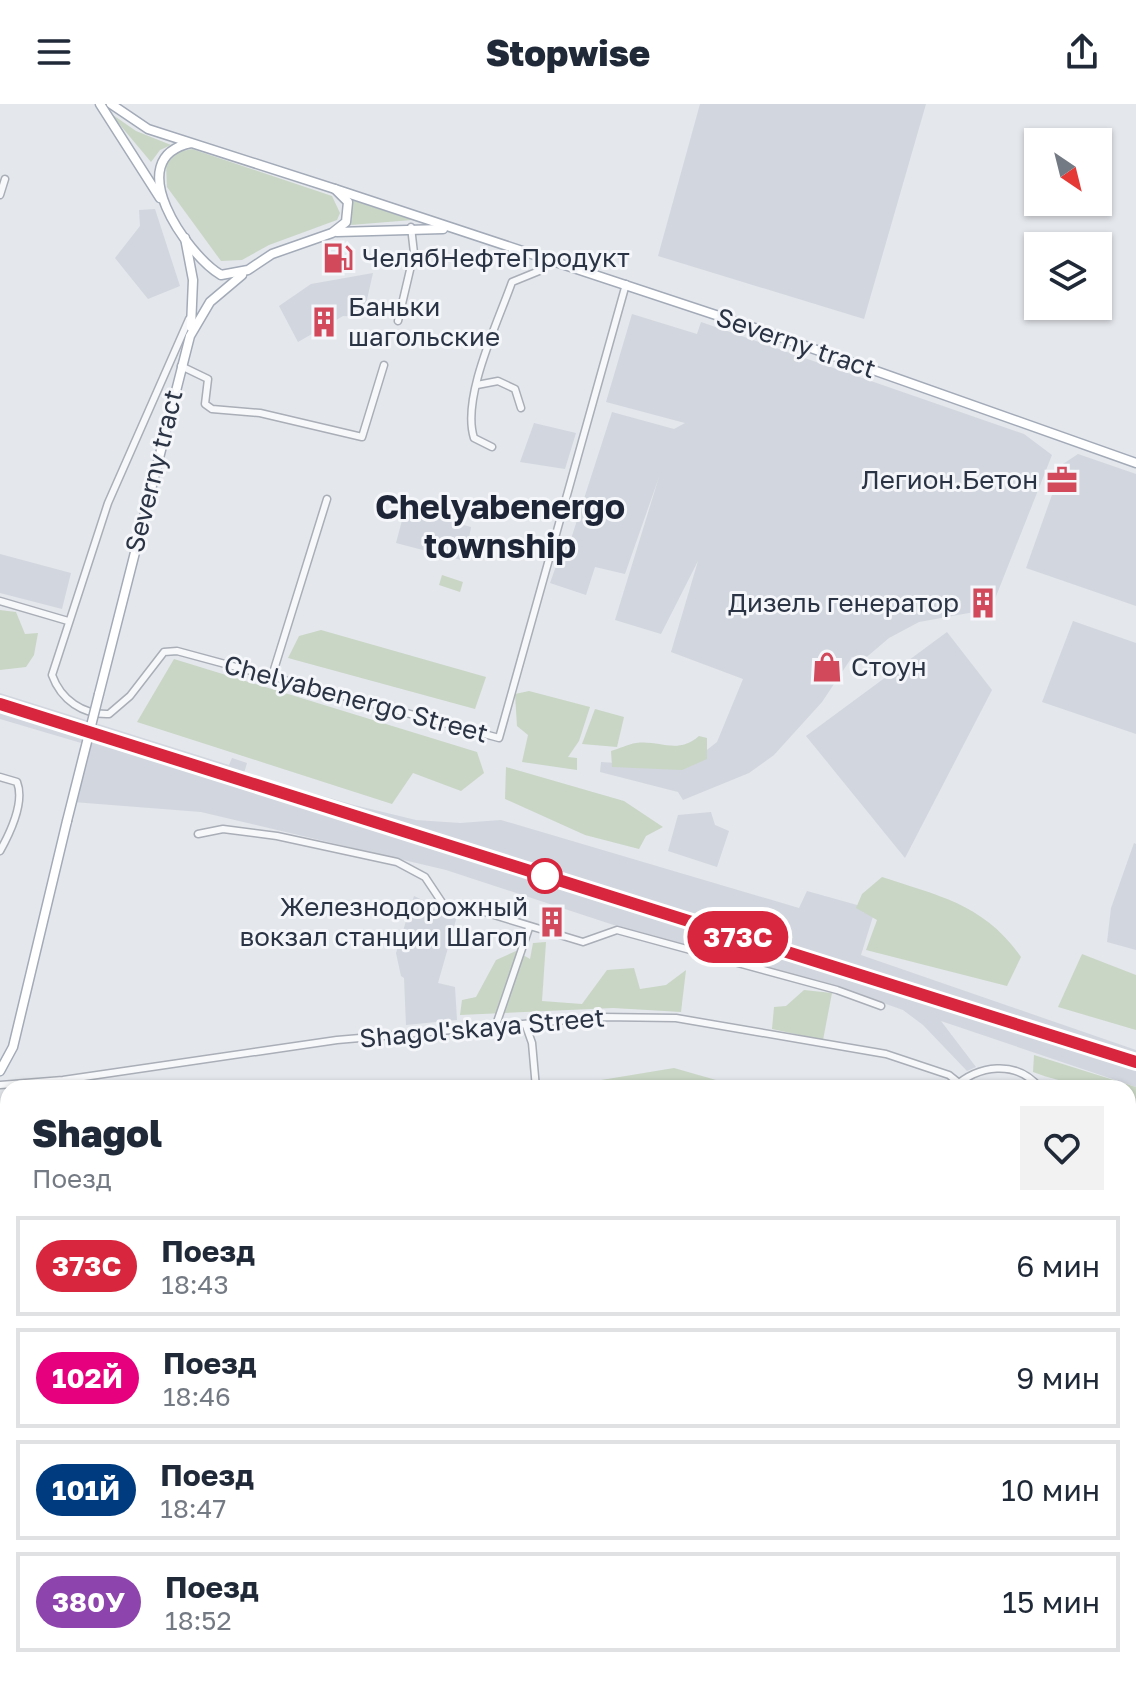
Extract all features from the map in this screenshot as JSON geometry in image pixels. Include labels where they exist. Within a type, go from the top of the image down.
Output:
[{"type":"main road","points":[[100,104],[184,233],[221,275],[248,270]]},
{"type":"main road","points":[[111,104],[148,129],[191,143]]},
{"type":"main road","points":[[164,203],[157,178],[160,163],[177,146],[191,143]]},
{"type":"main road","name":"Severny tract","points":[[191,143],[626,284],[1136,463]]},
{"type":"main road","points":[[332,233],[346,222],[349,209],[345,196],[335,189]]},
{"type":"main road","name":"Severny tract","points":[[0,1071],[13,1047],[190,336],[210,302],[248,270],[288,246],[332,233],[411,227],[455,229]]},
{"type":"main road","points":[[184,233],[195,304],[190,336]]},
{"type":"street","points":[[0,195],[5,179]]},
{"type":"street","points":[[398,321],[414,253],[411,227]]},
{"type":"street","points":[[492,447],[474,438],[469,422],[477,385],[512,282],[539,271],[544,259]]},
{"type":"street","name":"Chelyabenergo Street","points":[[177,651],[499,738],[626,284]]},
{"type":"street","name":"Severny tract","points":[[177,651],[164,652],[119,708],[109,714],[92,712],[65,698],[52,675],[108,503],[195,304]]},
{"type":"street","points":[[181,366],[208,379],[205,404],[212,409],[260,413],[362,437],[384,365]]},
{"type":"street","points":[[477,385],[498,381],[515,389],[521,408]]},
{"type":"street","points":[[272,676],[327,499]]},
{"type":"street","points":[[0,601],[68,621]]},
{"type":"street","points":[[0,777],[17,782],[20,793],[11,831],[0,851]]},
{"type":"street","points":[[198,834],[223,829],[277,836],[397,862],[425,877],[445,907],[467,913],[484,912],[583,942],[617,930],[837,990],[881,1006]]},
{"type":"street","points":[[496,1025],[529,928]]},
{"type":"street","name":"Shagol'skaya Street","points":[[63,1080],[275,1047],[602,1017],[676,1018],[886,1054],[949,1075],[952,1080]]},
{"type":"street","points":[[526,1026],[532,1043],[535,1080]]},
{"type":"street","points":[[964,1080],[975,1072],[992,1067],[1015,1070],[1029,1080]]},
{"type":"shaded area","points":[[700,104],[926,104],[864,319],[658,256]]},
{"type":"shaded area","points":[[155,209],[180,286],[148,299],[115,258],[140,226],[139,210]]},
{"type":"shaded area","points":[[373,273],[363,317],[343,316],[298,342],[279,306],[311,284]]},
{"type":"shaded area","points":[[632,314],[697,334],[701,322],[1024,434],[1052,455],[991,609],[919,622],[889,638],[862,661],[852,657],[822,702],[774,755],[749,773],[683,800],[678,792],[600,772],[601,762],[661,766],[703,753],[717,742],[743,679],[671,652],[698,561],[661,634],[615,620],[659,477],[625,574],[595,567],[586,595],[550,583],[565,541],[570,542],[612,412],[674,429],[685,423],[606,402]]},
{"type":"shaded area","points":[[534,423],[576,433],[565,469],[520,462]]},
{"type":"shaded area","points":[[1078,454],[1136,474],[1136,606],[1026,568],[1063,464]]},
{"type":"shaded area","points":[[405,509],[471,527],[465,561],[396,543]]},
{"type":"shaded area","points":[[0,554],[71,573],[62,609],[0,593]]},
{"type":"shaded area","points":[[1073,621],[1136,643],[1136,734],[1042,702]]},
{"type":"shaded area","points":[[947,632],[992,690],[905,858],[806,736]]},
{"type":"shaded area","points":[[0,693],[229,765],[232,758],[247,763],[244,773],[354,805],[416,820],[460,823],[501,820],[799,908],[807,891],[875,910],[861,955],[1136,1050],[1136,1080],[1115,1080],[941,1021],[976,1067],[967,1071],[923,1025],[903,1010],[852,992],[638,933],[446,870],[201,812],[73,802],[88,745],[0,719]]},
{"type":"shaded area","points":[[711,812],[715,825],[729,831],[717,867],[668,851],[678,815]]},
{"type":"shaded area","points":[[1134,843],[1136,950],[1107,942],[1111,908]]},
{"type":"shaded area","points":[[414,896],[457,916],[438,983],[455,987],[457,1020],[406,1025],[404,978],[396,953]]},
{"type":"green space","points":[[110,113],[136,131],[171,145],[160,150],[151,162]]},
{"type":"green space","points":[[192,149],[332,196],[340,213],[337,220],[269,245],[242,260],[221,261],[167,187],[166,164],[178,152]]},
{"type":"green space","points":[[352,200],[412,220],[351,225]]},
{"type":"green space","points":[[442,575],[463,582],[460,592],[439,585]]},
{"type":"green space","points":[[0,610],[16,612],[25,634],[38,633],[34,655],[26,667],[0,670]]},
{"type":"green space","points":[[321,630],[486,677],[475,709],[288,658],[299,636]]},
{"type":"green space","points":[[174,659],[477,752],[484,773],[461,791],[413,773],[392,804],[137,722]]},
{"type":"green space","points":[[529,691],[590,707],[579,741],[568,757],[577,758],[577,770],[522,762],[528,735],[517,726],[515,694]]},
{"type":"green space","points":[[595,709],[624,717],[617,747],[582,744]]},
{"type":"green space","points":[[699,736],[707,738],[707,759],[682,770],[612,767],[611,751],[636,743],[683,745]]},
{"type":"green space","points":[[506,767],[624,801],[663,827],[646,836],[639,849],[585,835],[505,799]]},
{"type":"green space","points":[[882,877],[959,904],[992,925],[1021,957],[1007,986],[866,950],[877,920],[856,908],[862,894]]},
{"type":"green space","points":[[546,942],[542,1001],[582,1004],[607,970],[634,968],[640,989],[666,985],[686,970],[681,1012],[613,1008],[460,1015],[462,1000],[476,997],[496,960],[516,951],[530,959],[533,943]]},
{"type":"green space","points":[[1082,954],[1136,975],[1136,1030],[1058,1007]]},
{"type":"green space","points":[[804,990],[832,993],[823,1040],[772,1029],[774,1007],[786,1006]]},
{"type":"green space","points":[[1034,1055],[1114,1080],[1057,1080],[1033,1072]]},
{"type":"green space","points":[[674,1068],[716,1080],[601,1080]]},
{"type":"railway","points":[[0,704],[1136,1062]]},
{"type":"train","name":"373C","points":[[0,704],[1136,1062]]},
{"type":"place","name":"ЧелябНефтеПродукт","points":[[338,258]]},
{"type":"place","name":"Баньки шагольские","points":[[324,322]]},
{"type":"place","name":"Легион.Бетон","points":[[1062,480]]},
{"type":"place","name":"Дизель генератор","points":[[983,603]]},
{"type":"place","name":"Стоун","points":[[827,667]]},
{"type":"place","name":"Железнодорожный вокзал станции Шагол","points":[[552,922]]},
{"type":"district","name":"Chelyabenergo township","points":[[500,526]]}]
